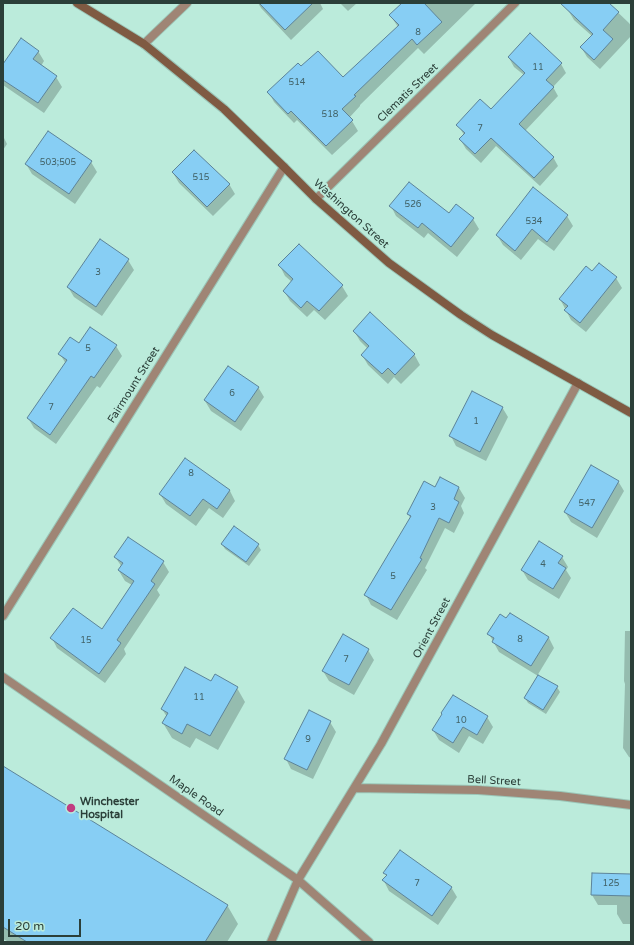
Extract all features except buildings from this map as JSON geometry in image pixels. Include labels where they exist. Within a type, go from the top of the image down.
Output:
[{"type":"main road","name":"Washington Street","points":[[77,3],[144,44],[224,109],[316,199],[389,263],[461,315],[492,335],[631,413]]},
{"type":"street","points":[[144,44],[187,3]]},
{"type":"street","name":"Clematis Street","points":[[316,199],[515,3]]},
{"type":"street","name":"Fairmount Street","points":[[3,616],[284,167]]},
{"type":"street","name":"Orient Street","points":[[271,942],[298,880],[385,737],[578,383]]},
{"type":"street","name":"Maple Road","points":[[3,677],[298,880],[369,942]]},
{"type":"street","name":"Bell Street","points":[[355,788],[478,790],[560,796],[631,805]]},
{"type":"place","name":"Winchester Hospital","points":[[71,808]]}]
